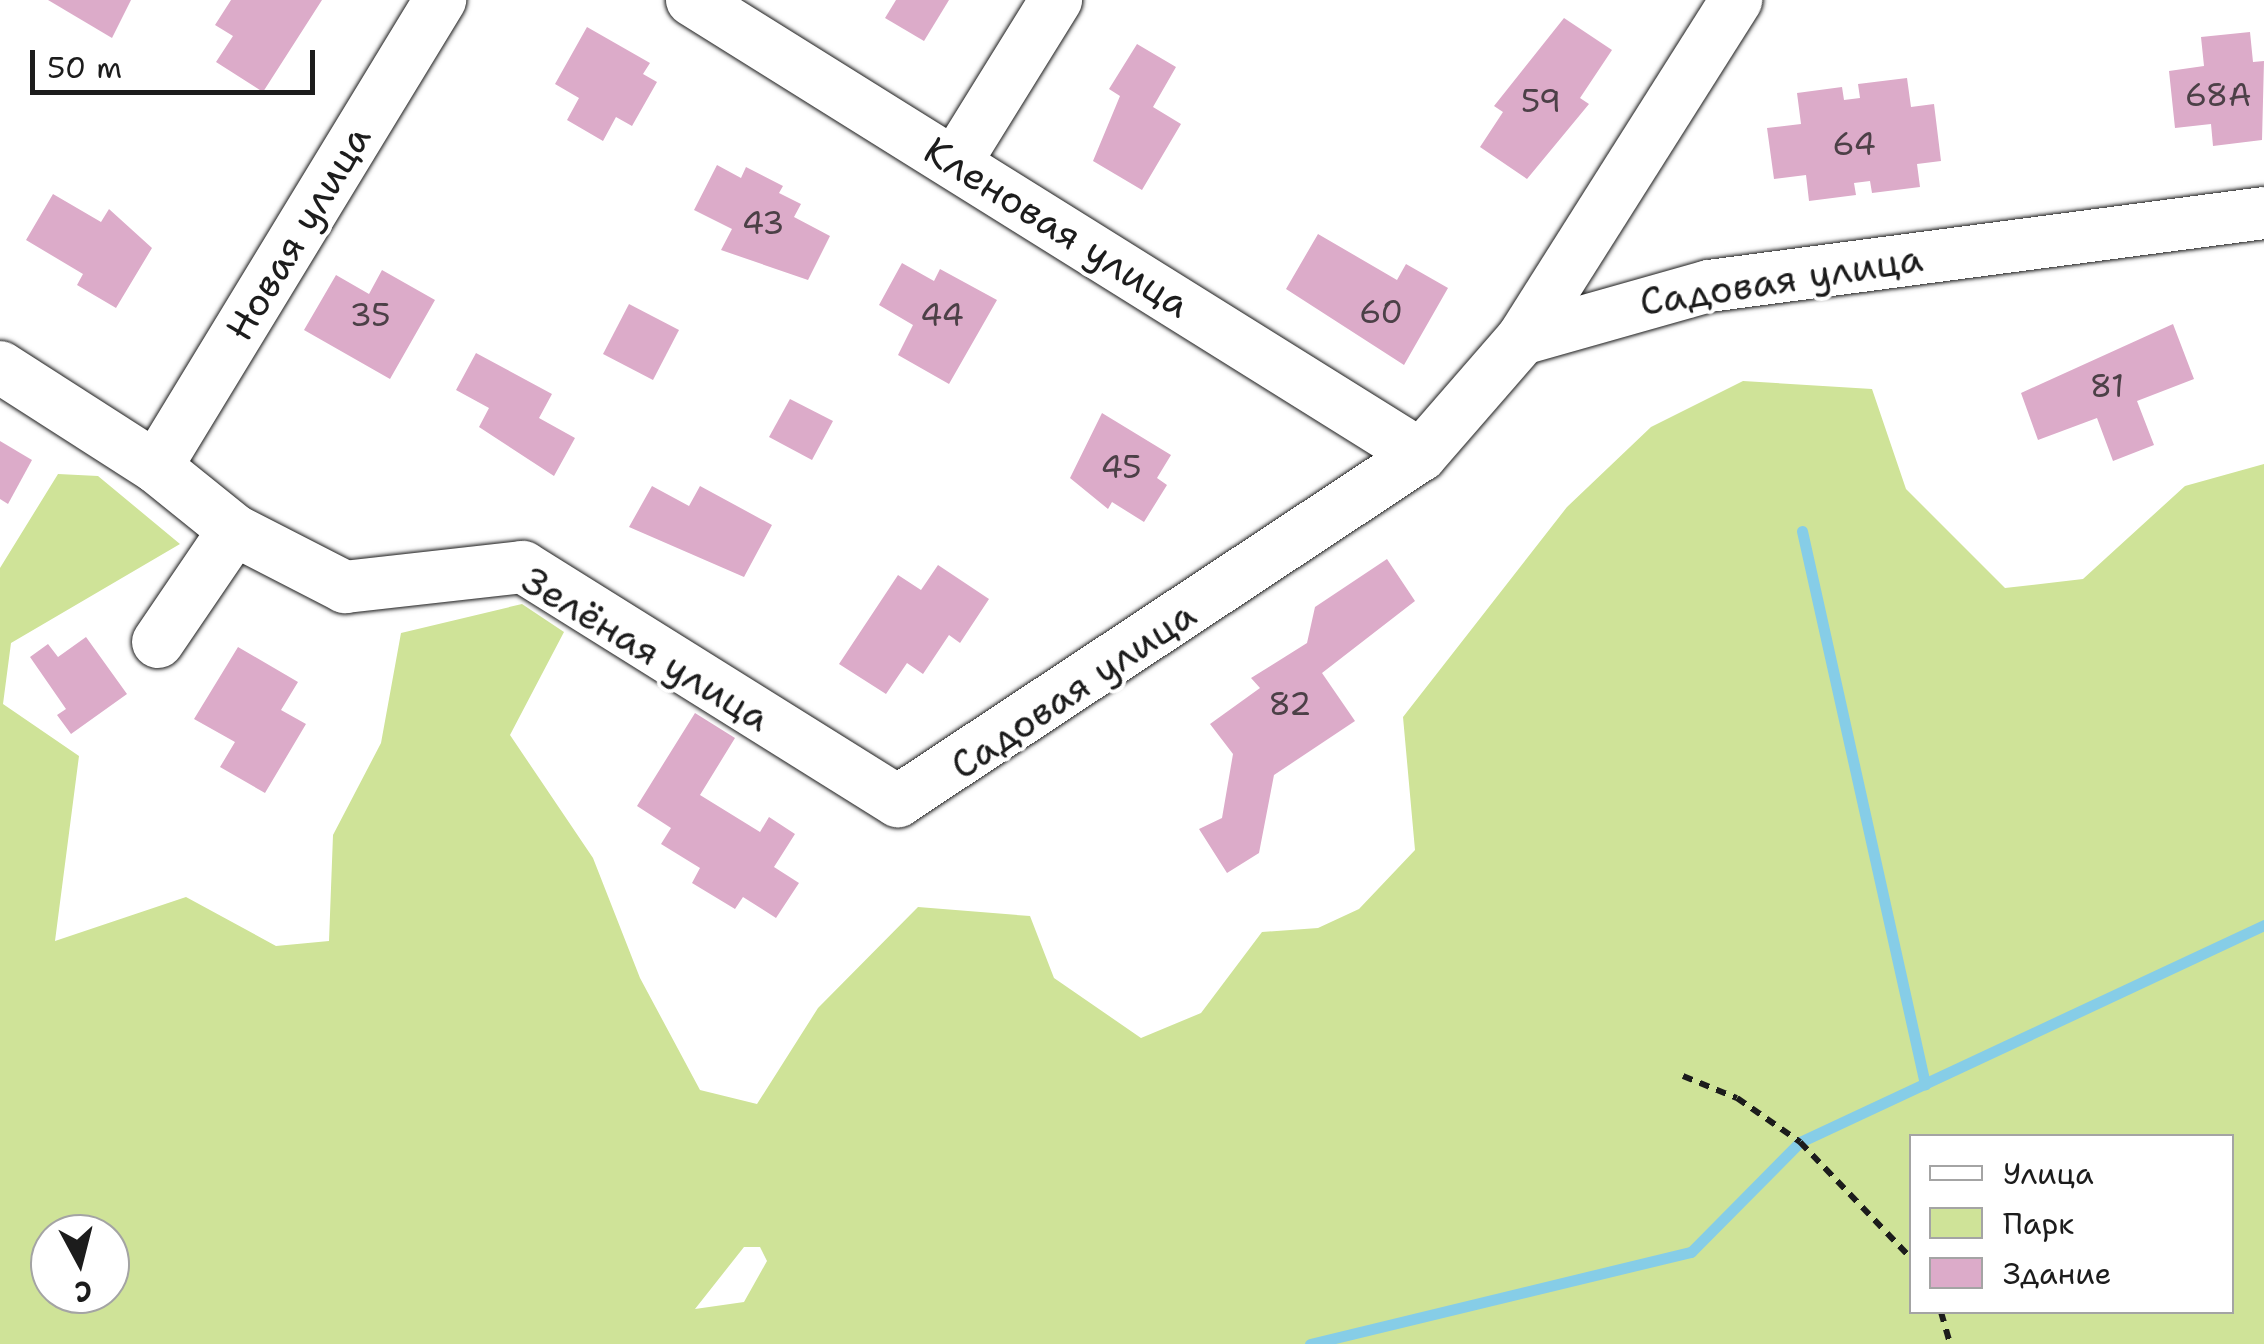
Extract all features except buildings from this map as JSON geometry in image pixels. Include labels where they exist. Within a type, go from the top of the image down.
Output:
[{"type":"street","name":"Новая улица","points":[[156,467],[440,0]]},
{"type":"street","name":"Кленовая улица","points":[[692,0],[1421,455]]},
{"type":"street","points":[[955,163],[1056,0]]},
{"type":"street","points":[[1522,339],[1736,0]]},
{"type":"street","name":"Садовая улица","points":[[918,795],[1421,455],[1522,339],[1709,286],[2264,213]]},
{"type":"street","name":"Зелёная улица","points":[[0,367],[156,467],[234,530],[346,587],[523,567],[886,796],[918,795]]},
{"type":"street","points":[[158,642],[234,530]]},
{"type":"path","points":[[1682,1076],[1736,1098],[1800,1142],[1909,1255]]},
{"type":"path","points":[[1942,1314],[1950,1344]]},
{"type":"green space","points":[[1743,381],[1872,389],[1906,489],[2005,588],[2083,579],[2185,486],[2264,464],[2264,1344],[0,1344],[0,568],[58,474],[98,476],[180,544],[11,643],[3,704],[79,756],[55,941],[186,897],[276,946],[329,941],[333,835],[381,743],[401,633],[522,604],[564,632],[510,735],[593,858],[640,978],[700,1090],[757,1104],[818,1008],[918,907],[1030,916],[1054,978],[1141,1038],[1201,1013],[1262,932],[1318,928],[1359,909],[1415,850],[1403,717],[1567,507],[1651,427]],"holes":[[[744,1247],[760,1247],[767,1261],[744,1302],[695,1309]]]},
{"type":"waterway","points":[[1802,531],[1925,1084]]},
{"type":"waterway","points":[[1310,1344],[1691,1252],[1800,1142],[2264,925]]}]
